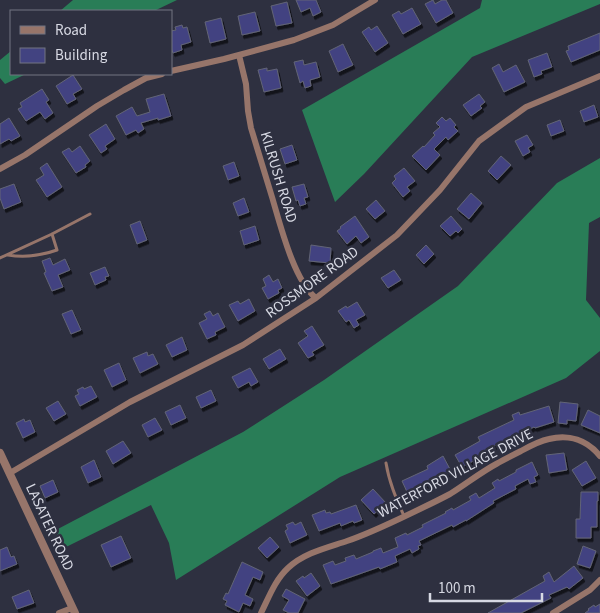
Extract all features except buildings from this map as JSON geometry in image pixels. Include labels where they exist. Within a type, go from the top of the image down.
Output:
[{"type":"street","points":[[172,72],[314,34],[333,25],[374,0]]},
{"type":"street","name":"KILRUSH ROAD","points":[[239,55],[246,84],[251,128],[284,238],[297,272],[311,294],[316,298]]},
{"type":"street","points":[[0,169],[25,155],[97,106],[138,82],[158,75]]},
{"type":"street","name":"ROSSMORE ROAD","points":[[10,473],[130,402],[243,346],[316,298],[397,235],[440,190],[479,141],[526,107],[600,76]]},
{"type":"street","name":"WATERFORD VILLAGE DRIVE","points":[[261,613],[280,577],[297,561],[320,550],[368,533],[432,504],[497,463],[536,444],[558,437],[569,438],[579,440],[588,445],[600,456]]},
{"type":"street","name":"LASATER ROAD","points":[[0,453],[74,611]]},
{"type":"street","points":[[553,613],[590,590],[600,580]]},
{"type":"street","points":[[59,613],[74,611]]},
{"type":"lane","points":[[0,258],[90,214]]},
{"type":"lane","points":[[8,254],[20,257],[42,255],[57,250],[52,234]]},
{"type":"lane","points":[[386,463],[391,486],[404,516]]},
{"type":"green space","points":[[73,0],[177,0],[156,10],[61,10]]},
{"type":"green space","points":[[482,0],[600,0],[600,4],[472,57],[364,174],[335,202],[302,110],[480,8]]},
{"type":"green space","points":[[10,52],[10,75],[24,75],[5,84],[0,78],[0,60]]},
{"type":"green space","points":[[600,158],[600,217],[589,223],[586,300],[600,318],[600,351],[566,378],[340,477],[176,580],[169,543],[151,505],[62,549],[54,531],[243,432],[324,380],[458,286],[557,183]]}]
